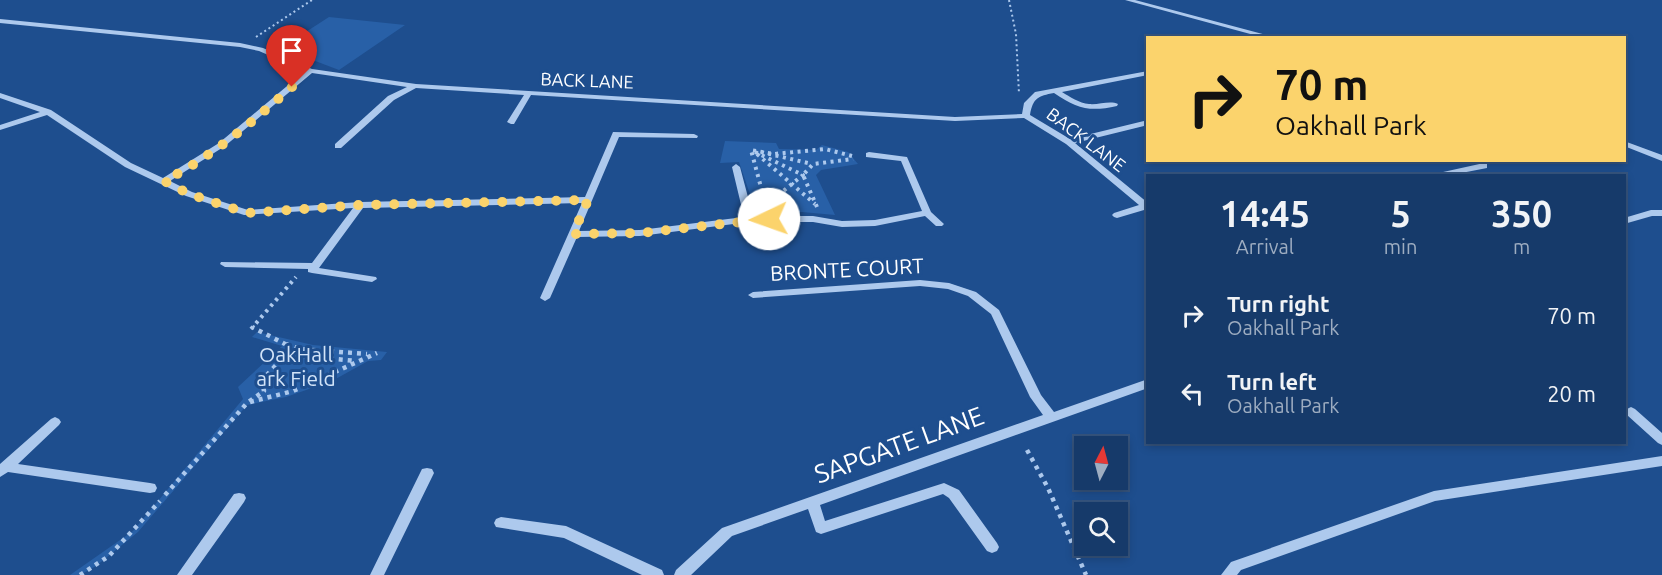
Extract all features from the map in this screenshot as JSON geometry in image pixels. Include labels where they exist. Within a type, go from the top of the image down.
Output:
[{"type":"street","points":[[1128,0],[1267,36]]},
{"type":"street","name":"BACK LANE","points":[[0,21],[240,45],[261,50],[310,71],[416,86],[629,97],[955,119],[1026,116],[1070,142],[1146,206]]},
{"type":"street","points":[[164,181],[194,166],[240,133],[310,71]]},
{"type":"street","points":[[1026,116],[1028,103],[1038,94],[1146,72]]},
{"type":"street","points":[[338,146],[391,98],[416,86]]},
{"type":"street","points":[[1057,92],[1081,108],[1093,109],[1114,104]]},
{"type":"street","points":[[511,122],[529,93]]},
{"type":"street","points":[[0,95],[48,112],[128,165],[189,194],[247,213],[360,205],[588,200]]},
{"type":"street","points":[[0,128],[48,112]]},
{"type":"street","points":[[1070,142],[1146,123]]},
{"type":"street","points":[[545,298],[616,134],[694,136]]},
{"type":"street","points":[[1626,144],[1662,158]]},
{"type":"street","points":[[869,155],[904,159],[927,213],[939,224]]},
{"type":"street","points":[[1440,174],[1484,166]]},
{"type":"street","points":[[736,167],[749,219]]},
{"type":"street","points":[[360,205],[312,270],[372,279]]},
{"type":"street","points":[[1118,215],[1146,207]]},
{"type":"street","points":[[573,234],[640,233],[749,219],[813,219],[842,224],[875,223],[927,213]]},
{"type":"street","points":[[1626,220],[1651,213],[1662,213]]},
{"type":"street","points":[[225,264],[315,266]]},
{"type":"street","name":"BRONTE COURT","points":[[753,295],[920,284],[949,286],[972,294],[996,312],[1036,397],[1052,417]]},
{"type":"street","name":"SAPGATE LANE","points":[[681,575],[727,532],[1146,384]]},
{"type":"street","points":[[1631,412],[1662,440]]},
{"type":"street","points":[[3,470],[55,422]]},
{"type":"street","points":[[1228,575],[1236,566],[1434,496],[1662,461]]},
{"type":"street","points":[[3,470],[150,488]]},
{"type":"street","points":[[377,575],[427,473]]},
{"type":"street","points":[[812,502],[821,528],[944,488],[954,494],[992,547]]},
{"type":"street","points":[[184,575],[239,498]]},
{"type":"street","points":[[501,523],[566,532],[657,575]]},
{"type":"path","points":[[240,45],[312,0]]},
{"type":"path","points":[[1009,0],[1016,34],[1019,96],[1028,103]]},
{"type":"path","points":[[825,149],[852,158],[813,164],[752,150],[769,151],[774,154],[825,149]]},
{"type":"path","points":[[752,150],[803,175],[820,213]]},
{"type":"path","points":[[752,150],[816,204]]},
{"type":"path","points":[[752,150],[769,219]]},
{"type":"path","points":[[766,205],[813,164]]},
{"type":"path","points":[[285,344],[285,354],[276,367],[262,380],[264,391],[247,403],[293,391],[377,352],[349,354],[300,349],[285,344],[261,336],[251,329],[296,277]]},
{"type":"path","points":[[285,354],[356,361]]},
{"type":"path","points":[[1027,450],[1048,488],[1086,575]]},
{"type":"green space","points":[[329,17],[405,25],[339,70],[281,48]]},
{"type":"green space","points":[[725,141],[776,143],[779,149],[816,150],[822,145],[848,152],[858,164],[821,170],[816,175],[835,215],[756,212],[739,162],[720,163]]},
{"type":"green space","name":"OakHall ark Field","points":[[257,332],[313,345],[387,352],[381,360],[368,361],[332,381],[286,397],[247,405],[138,532],[96,566],[80,575],[70,575],[133,531],[243,399],[238,387],[282,346],[252,337]]},
{"type":"route","points":[[292,87],[240,133],[194,166],[164,181],[189,194],[247,213],[360,205],[588,200],[573,234],[640,233],[749,219],[769,219]]}]
